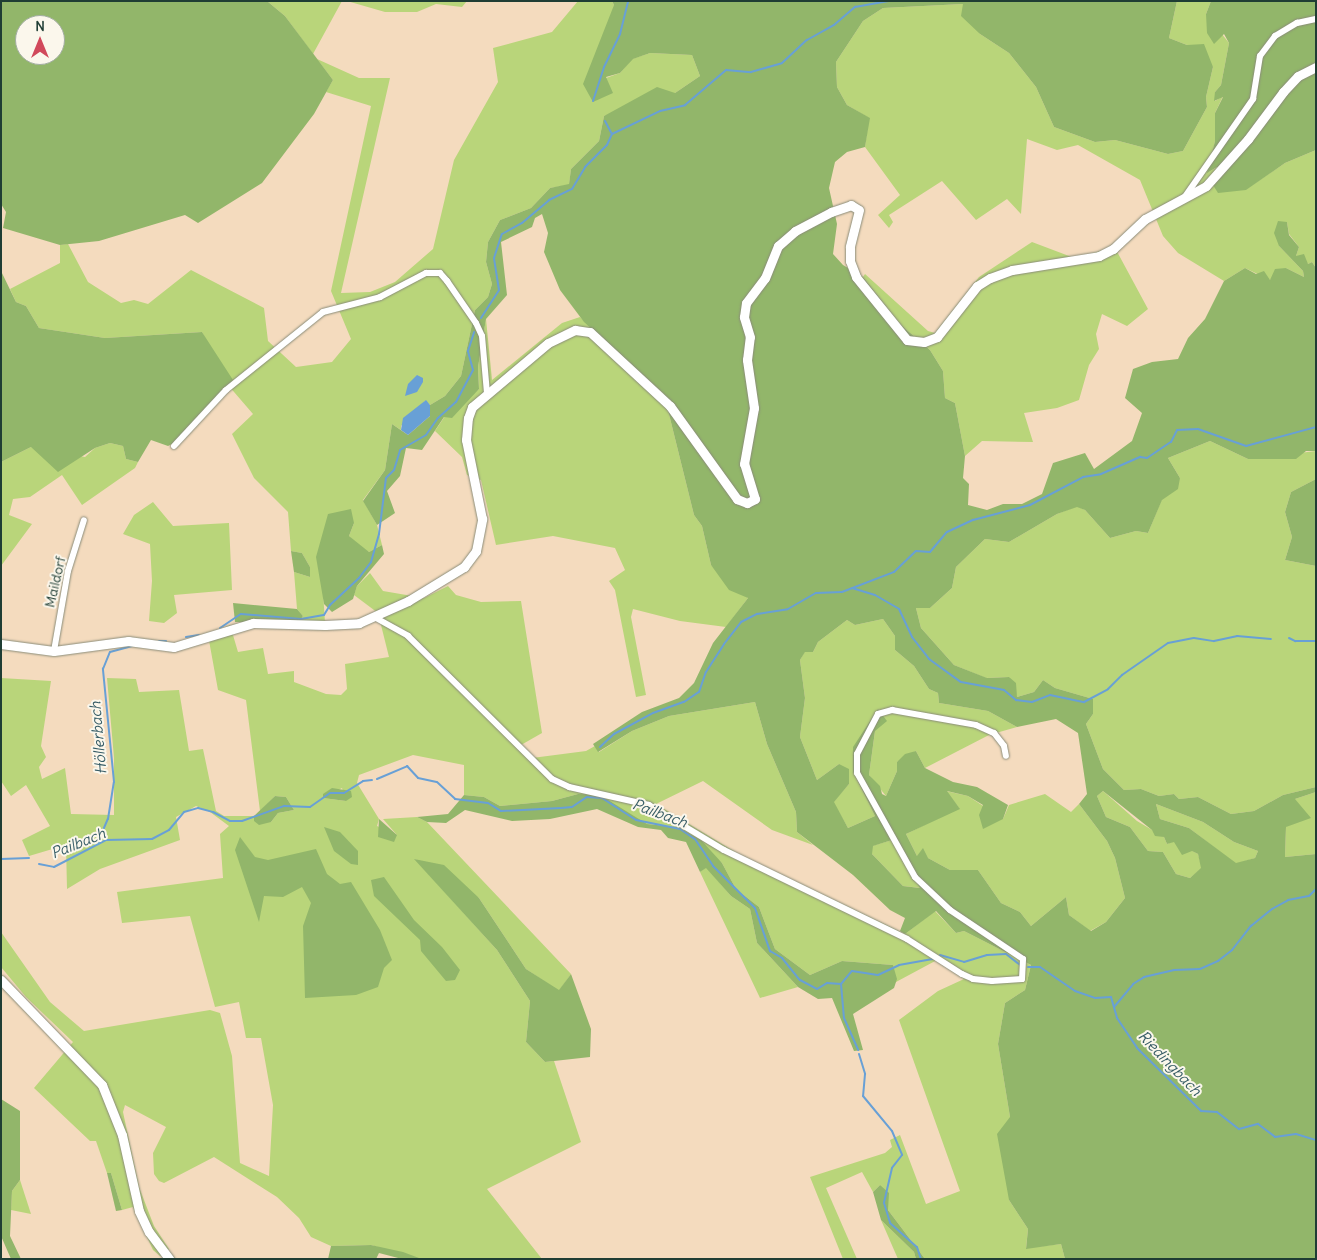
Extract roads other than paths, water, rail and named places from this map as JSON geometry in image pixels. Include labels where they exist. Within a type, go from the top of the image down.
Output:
[{"type":"street","points":[[1183,200],[1252,99],[1260,56],[1275,36],[1297,23],[1316,19]]},
{"type":"street","points":[[1,644],[54,651],[128,642],[174,647],[253,623],[325,625],[376,618],[450,577],[464,567],[476,551],[482,519],[467,457],[466,430],[472,407],[558,336],[575,330],[590,332],[670,406],[737,499],[747,503],[755,499],[744,464],[754,408],[748,360],[750,337],[744,317],[746,303],[765,278],[778,246],[795,231],[831,212],[851,206],[859,210],[850,247],[850,261],[856,277],[907,340],[924,342],[937,337],[972,292],[990,278],[1012,270],[1099,256],[1113,249],[1145,219],[1206,186],[1248,139],[1283,92],[1298,76],[1316,67]]},
{"type":"street","points":[[174,446],[226,390],[323,312],[391,293],[426,273],[440,274],[447,281],[476,323],[482,336],[487,393]]},
{"type":"street","name":"Maildorf","points":[[54,651],[68,571],[84,520]]},
{"type":"street","points":[[376,618],[408,636],[552,779],[569,787],[649,806],[724,850],[907,939],[973,980],[1022,979],[1023,958],[950,910],[915,877],[857,773],[857,754],[878,714],[892,710],[976,724],[994,733],[1004,746],[1006,756]]},
{"type":"street","points":[[1,980],[102,1085],[122,1135],[140,1211],[149,1232],[169,1259]]},
{"type":"water","points":[[417,375],[423,378],[423,382],[417,392],[405,396],[408,384]]},
{"type":"water","points":[[426,400],[430,405],[430,416],[408,435],[401,430],[403,418]]},
{"type":"waterway","points":[[593,101],[604,67],[620,34],[628,1]]},
{"type":"waterway","name":"Höllerbach","points":[[481,318],[499,290],[494,258],[502,234],[522,223],[549,200],[572,189],[585,167],[607,145],[612,134],[660,111],[685,105],[726,70],[751,72],[782,63],[807,40],[834,25],[855,7],[888,1]]},
{"type":"waterway","points":[[605,121],[612,134]]},
{"type":"waterway","name":"Höllerbach","points":[[220,628],[241,614],[301,619],[324,615],[330,605],[359,578],[371,562],[379,534],[386,478],[394,470],[400,450],[426,435],[438,418],[456,402],[473,370],[468,351],[474,332]]},
{"type":"waterway","points":[[600,747],[614,734],[653,713],[684,702],[699,692],[706,672],[724,644],[741,622],[757,614],[788,609],[816,593],[842,592],[894,572],[916,551],[930,552],[947,532],[973,520],[1030,505],[1083,477],[1101,474],[1140,457],[1147,458],[1171,442],[1177,430],[1198,429],[1246,446],[1316,427]]},
{"type":"waterway","points":[[852,588],[875,595],[899,609],[912,637],[929,659],[961,682],[1004,690],[1016,700],[1032,702],[1050,695],[1084,702],[1108,689],[1122,675],[1168,643],[1194,638],[1214,641],[1237,636],[1271,639]]},
{"type":"waterway","name":"Höllerbach","points":[[186,637],[199,635]]},
{"type":"waterway","points":[[1289,638],[1295,641],[1316,641]]},
{"type":"waterway","name":"Höllerbach","points":[[159,641],[166,641]]},
{"type":"waterway","name":"Höllerbach","points":[[98,842],[108,819],[114,782],[103,669],[110,652],[132,646]]},
{"type":"waterway","name":"Pailbach","points":[[377,779],[407,766],[418,778],[437,782],[455,799],[488,803],[501,811],[572,807],[587,797],[602,798],[636,820],[680,829],[695,839],[713,866],[755,908],[770,951],[782,958],[800,980],[817,989],[827,983],[841,984]]},
{"type":"waterway","name":"Pailbach","points":[[39,864],[54,867],[106,840],[152,839],[169,830],[184,812],[198,808],[213,812],[230,821],[242,821],[284,806],[310,807],[330,793],[344,793],[363,781],[372,780]]},
{"type":"waterway","name":"Pailbach","points":[[1,859],[29,858]]},
{"type":"waterway","points":[[1114,1007],[1133,984],[1144,977],[1174,970],[1200,969],[1218,961],[1232,950],[1251,926],[1272,909],[1288,900],[1309,896],[1316,889]]},
{"type":"waterway","name":"Riedingbach","points":[[940,955],[964,962],[987,955],[1006,954],[1020,965]]},
{"type":"waterway","name":"Riedingbach","points":[[841,984],[852,971],[878,975],[899,965],[932,959]]},
{"type":"waterway","name":"Riedingbach","points":[[1028,967],[1040,967],[1075,991],[1095,998],[1111,997],[1117,1018],[1137,1048],[1201,1111],[1217,1112],[1239,1129],[1258,1124],[1275,1137],[1296,1134],[1316,1140]]},
{"type":"waterway","name":"Pailbach","points":[[841,984],[844,1018],[858,1050]]},
{"type":"waterway","name":"Pailbach","points":[[859,1054],[865,1074],[863,1096],[892,1131],[902,1155],[892,1168],[884,1203],[890,1223],[917,1247],[921,1259]]}]
